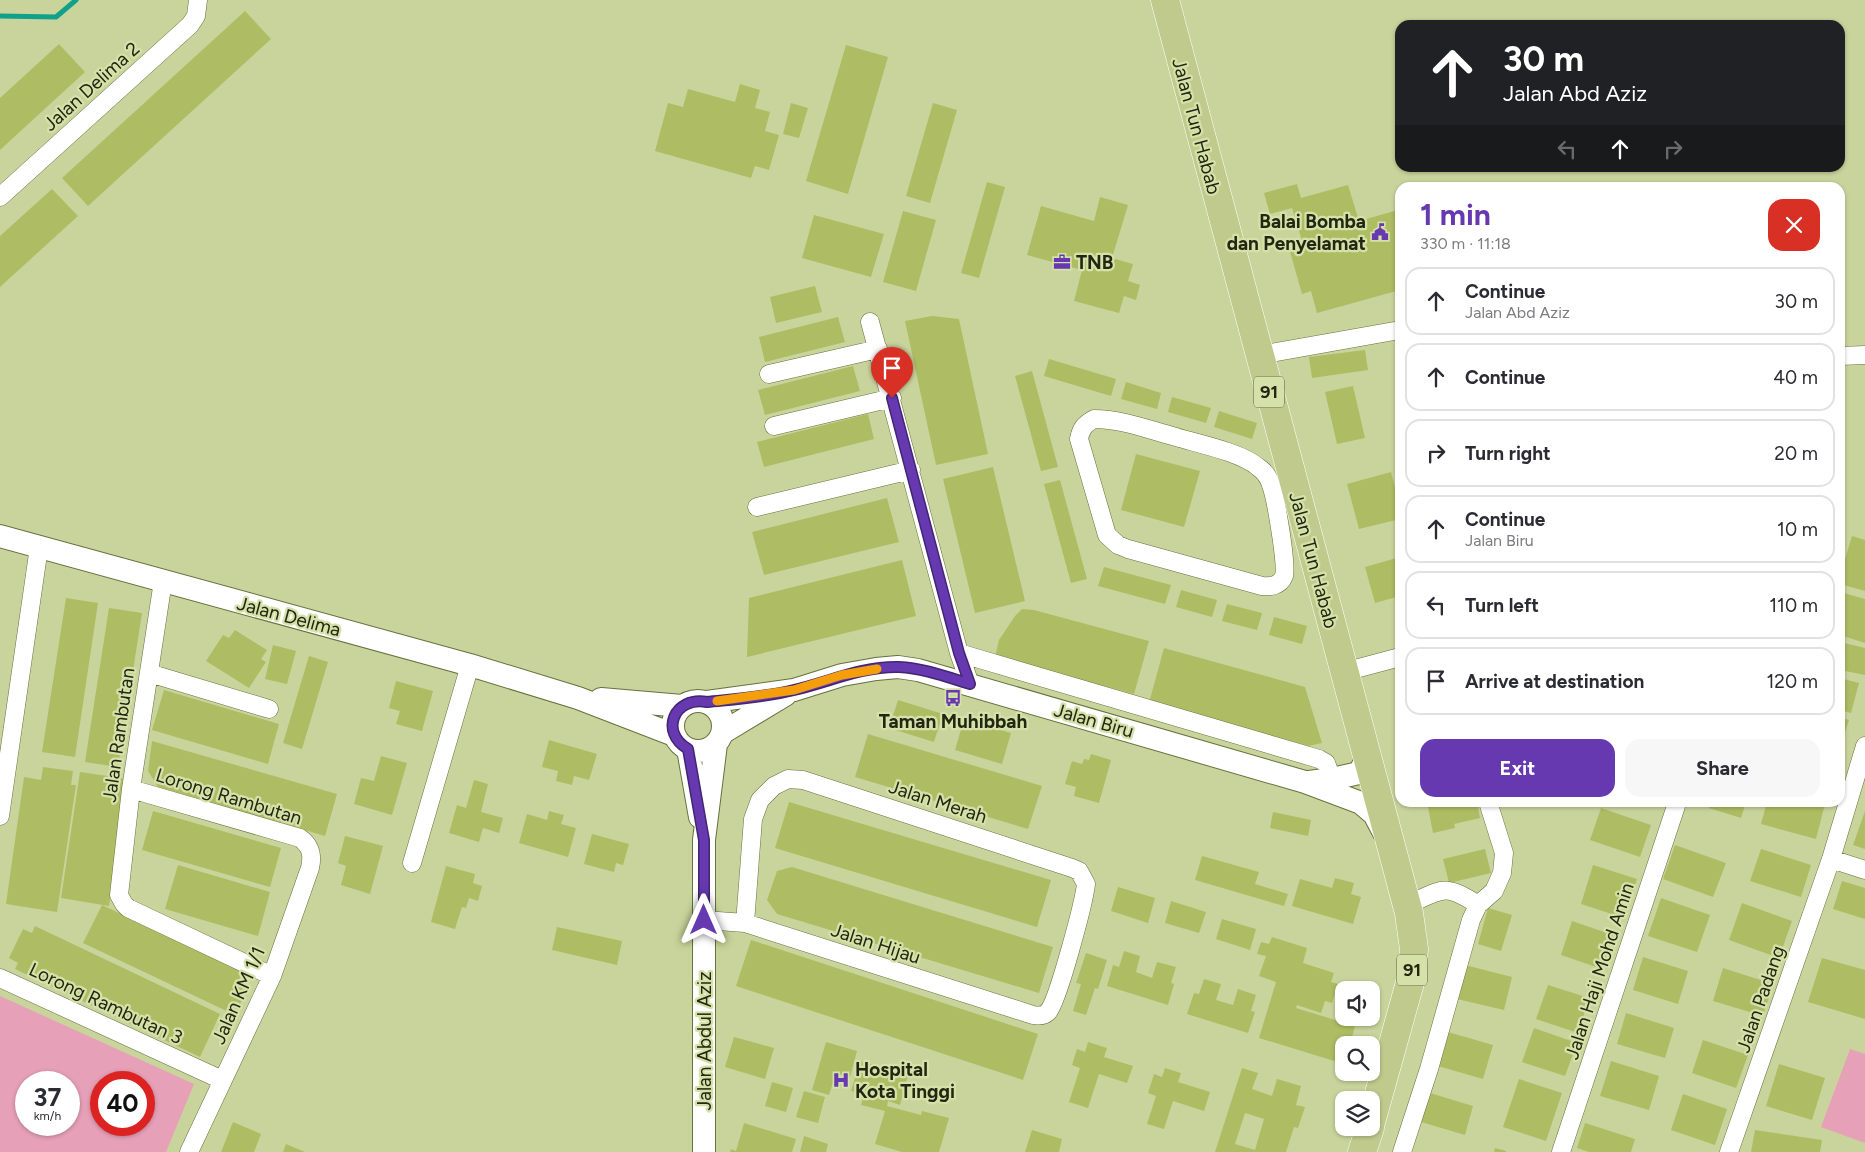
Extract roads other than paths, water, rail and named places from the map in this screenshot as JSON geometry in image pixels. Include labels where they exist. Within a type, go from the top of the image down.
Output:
[{"type":"highway","name":"Jalan Tun Habab","points":[[1168,9],[1407,905],[1414,949],[1411,979],[1380,1091]]},
{"type":"highway","points":[[1362,1152],[1367,1136]]},
{"type":"street","name":"Jalan Delima 2","points":[[0,197],[190,25],[196,16],[198,0]]},
{"type":"street","points":[[870,322],[892,398],[959,653],[970,684]]},
{"type":"street","points":[[1259,355],[1395,331]]},
{"type":"street","points":[[768,374],[878,349]]},
{"type":"street","points":[[1845,356],[1865,355]]},
{"type":"street","points":[[774,426],[892,398]]},
{"type":"street","points":[[1094,419],[1105,419],[1220,450],[1257,466],[1265,474],[1271,485],[1281,536],[1284,576],[1279,583],[1271,587],[1118,545],[1112,541],[1104,527],[1082,452],[1079,439],[1080,430],[1085,424],[1094,419]]},
{"type":"street","points":[[757,507],[911,470]]},
{"type":"street","name":"Jalan Delima","points":[[0,536],[470,666],[578,698],[681,742]]},
{"type":"street","points":[[1281,536],[1308,538]]},
{"type":"street","points":[[0,816],[7,714],[39,547]]},
{"type":"street","name":"Jalan Rambutan","points":[[163,581],[131,789],[119,895],[128,908],[272,976]]},
{"type":"street","points":[[959,653],[1320,759],[1326,763],[1332,779]]},
{"type":"street","points":[[1344,672],[1395,658]]},
{"type":"street","points":[[412,863],[470,666]]},
{"type":"street","name":"Jalan Biru","points":[[707,702],[794,690],[842,675],[876,669],[898,667],[918,670],[1305,782],[1361,803],[1374,814],[1390,843]]},
{"type":"street","points":[[149,673],[269,709]]},
{"type":"street","name":"Jalan Biru","points":[[719,739],[794,690]]},
{"type":"street","name":"Jalan Delima","points":[[578,698],[682,706]]},
{"type":"street","points":[[698,700],[707,702],[719,712],[723,726],[719,739],[704,840],[681,742],[672,727],[673,719],[682,706],[698,700]]},
{"type":"street","points":[[681,742],[703,751],[719,739]]},
{"type":"street","name":"Jalan Padang","points":[[1729,1152],[1831,859],[1865,746]]},
{"type":"street","name":"Jalan Biru","points":[[1305,782],[1360,773],[1367,758]]},
{"type":"street","name":"Jalan Merah","points":[[744,923],[752,820],[760,800],[774,786],[788,779],[803,780],[1065,865],[1078,871],[1086,884],[1071,945],[1049,1011],[1033,1016]]},
{"type":"street","name":"Lorong Rambutan","points":[[131,789],[300,838],[311,850]]},
{"type":"street","points":[[1402,1152],[1471,920],[1478,905],[1494,891],[1502,874],[1504,852],[1490,807]]},
{"type":"street","name":"Jalan Haji Mohd Amin","points":[[1561,1152],[1676,807]]},
{"type":"street","name":"Jalan Abdul Aziz","points":[[704,840],[704,1152]]},
{"type":"street","name":"Jalan KM 1/1","points":[[189,1152],[272,976],[310,868],[311,850]]},
{"type":"street","points":[[1831,859],[1865,870]]},
{"type":"street","points":[[1407,905],[1443,890],[1460,893],[1478,905]]},
{"type":"street","name":"Jalan Hijau","points":[[704,920],[744,923],[1033,1016]]},
{"type":"street","name":"Lorong Rambutan 3","points":[[0,978],[222,1080]]},
{"type":"waterway","points":[[0,16],[56,17],[76,0]]},
{"type":"place","name":"Balai Bomba dan Penyelamat","points":[[1380,232]]},
{"type":"place","name":"TNB","points":[[1062,262]]},
{"type":"place","name":"Taman Muhibbah","points":[[953,698]]},
{"type":"place","name":"Hospital Kota Tinggi","points":[[841,1080]]}]
